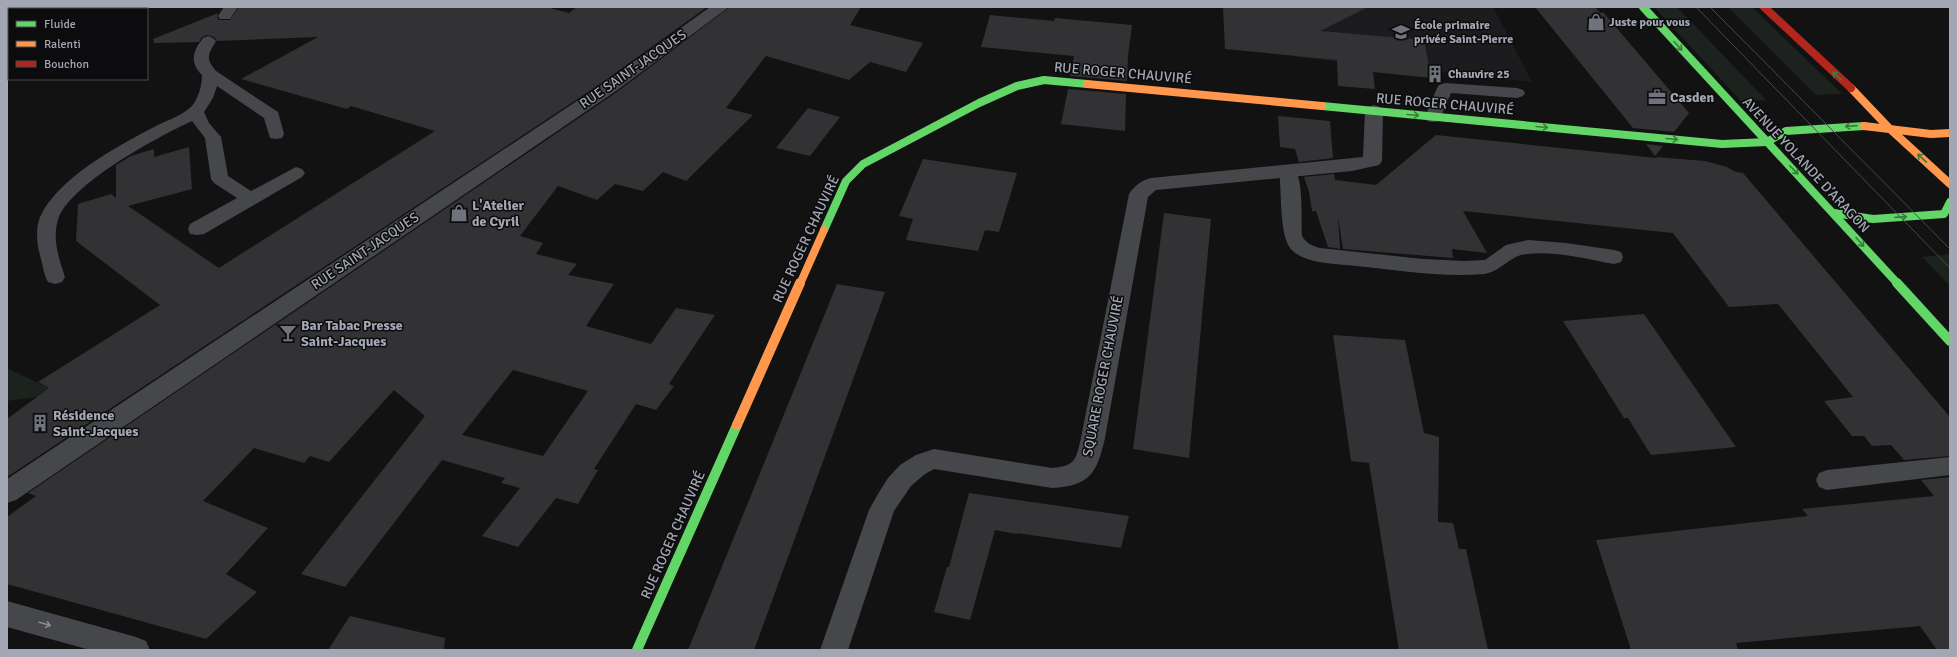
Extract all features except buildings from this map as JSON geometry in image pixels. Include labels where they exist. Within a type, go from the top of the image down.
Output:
[{"type":"street","name":"RUE SAINT-JACQUES","points":[[7,492],[610,87],[721,7]]},
{"type":"street","name":"AVENUE YOLANDE D’ARAGON","points":[[1643,7],[1834,213],[1950,341]]},
{"type":"street","points":[[1764,7],[1860,96],[1890,128],[1950,184]]},
{"type":"street","name":"RUE ROGER CHAUVIRÉ","points":[[637,650],[846,181],[862,164],[997,94],[1017,86],[1044,80],[1722,144],[1767,142]]},
{"type":"street","name":"SQUARE ROGER CHAUVIRÉ","points":[[834,650],[882,510],[890,492],[910,470],[921,463],[934,459],[1052,478],[1068,478],[1078,474],[1084,466],[1088,458],[1093,438],[1139,194],[1151,184],[1352,165],[1372,161],[1374,111]]},
{"type":"street","points":[[1767,142],[1786,131],[1857,126],[1890,128],[1931,134],[1950,133]]},
{"type":"street","points":[[1834,213],[1873,219],[1944,214],[1950,202]]},
{"type":"street","points":[[7,614],[136,650]]},
{"type":"lane","points":[[208,41],[201,52],[200,60],[203,67],[210,74],[272,116],[276,134]]},
{"type":"lane","points":[[56,277],[46,241],[49,217],[59,202],[73,188],[104,163],[170,125],[196,112],[206,98],[210,74]]},
{"type":"lane","points":[[1433,117],[1445,88],[1517,93]]},
{"type":"lane","points":[[196,112],[202,125],[212,137],[220,178],[249,198]]},
{"type":"lane","points":[[1288,171],[1291,191],[1293,236],[1298,245],[1306,251],[1320,255],[1456,268],[1487,267],[1499,261],[1515,248],[1530,246],[1614,257]]},
{"type":"lane","points":[[197,229],[296,172]]},
{"type":"lane","points":[[1827,480],[1950,466]]},
{"type":"shaded area","name":"École primaire privée Saint-Pierre","points":[[1296,7],[1493,7],[1532,82],[1296,57]]},
{"type":"shaded area","points":[[1654,7],[1677,7],[1766,100],[1741,101]]},
{"type":"shaded area","points":[[1728,7],[1752,7],[1842,94],[1816,95]]},
{"type":"shaded area","points":[[1950,254],[1950,286],[1922,257]]},
{"type":"shaded area","points":[[7,368],[49,388],[37,397],[7,401]]},
{"type":"tram line","points":[[1696,7],[1950,268]]},
{"type":"tram line","points":[[1710,7],[1950,249]]},
{"type":"traffic: fast","points":[[1643,7],[1950,341]]},
{"type":"traffic: fast","points":[[824,230],[846,181],[863,164],[979,103],[1017,86],[1044,80],[1087,84]]},
{"type":"traffic: fast","points":[[1322,106],[1722,144],[1767,142],[1786,131],[1864,126]]},
{"type":"traffic: fast","points":[[1834,213],[1873,219],[1944,214],[1950,202]]},
{"type":"traffic: fast","points":[[637,650],[737,425]]},
{"type":"traffic: slow","points":[[1087,84],[1322,106]]},
{"type":"traffic: slow","points":[[1851,88],[1889,128],[1950,184]]},
{"type":"traffic: slow","points":[[1864,126],[1931,134],[1950,133]]},
{"type":"traffic: slow","points":[[737,425],[824,230]]},
{"type":"traffic: jam","points":[[1764,7],[1851,88]]},
{"type":"place","name":"Juste pour vous","points":[[1596,22]]},
{"type":"place","name":"École primaire privée Saint-Pierre","points":[[1401,32]]},
{"type":"place","name":"Chauvire 25","points":[[1435,74]]},
{"type":"place","name":"Casden","points":[[1657,97]]},
{"type":"place","name":"L'Atelier de Cyril","points":[[459,213]]},
{"type":"place","name":"Bar Tabac Presse Saint-Jacques","points":[[288,333]]},
{"type":"place","name":"Résidence Saint-Jacques","points":[[40,423]]}]
